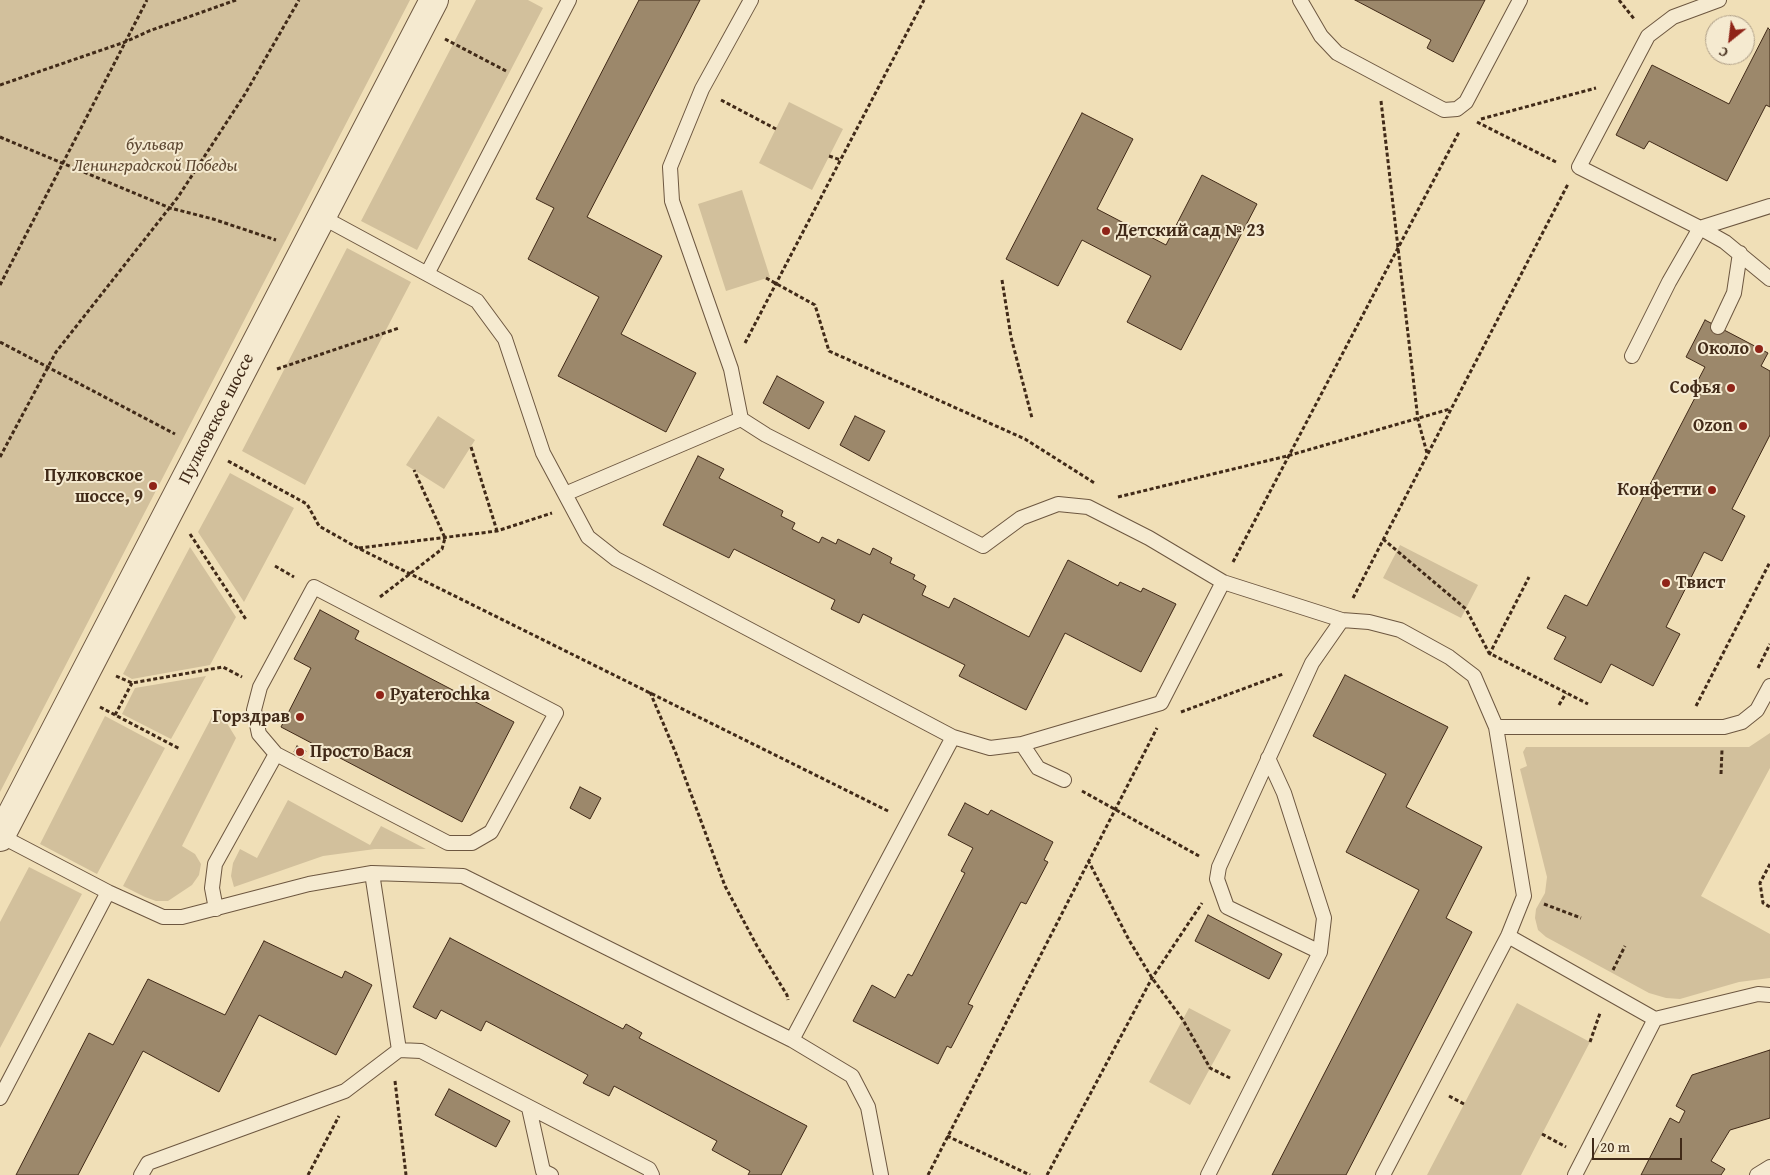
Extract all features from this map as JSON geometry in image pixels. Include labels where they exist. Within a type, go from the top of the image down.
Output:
[{"type":"street","name":"Пулковское шоссе","points":[[0,837],[434,0]]},
{"type":"lane","points":[[427,274],[569,0]]},
{"type":"lane","points":[[751,0],[702,89],[670,167],[672,201],[731,369],[741,419],[766,435],[983,546],[1021,518],[1058,504],[1088,507],[1149,538],[1223,582],[1342,620],[1369,622],[1400,630],[1449,657],[1474,676],[1496,727],[1524,896],[1508,936],[1383,1175]]},
{"type":"lane","points":[[1300,0],[1321,36],[1337,53],[1444,110],[1461,115],[1520,0]]},
{"type":"lane","points":[[1719,0],[1673,17],[1648,36],[1577,169],[1700,228],[1740,253],[1770,279]]},
{"type":"lane","points":[[1632,356],[1669,282],[1700,228],[1770,206]]},
{"type":"lane","points":[[322,216],[477,301],[504,339],[543,453],[588,537],[616,559],[953,737],[990,748],[1022,744],[1161,703],[1223,582]]},
{"type":"lane","points":[[1718,327],[1734,294],[1740,253]]},
{"type":"lane","points":[[565,494],[741,419]]},
{"type":"lane","points":[[314,587],[556,713],[490,832],[472,843],[448,843],[276,754],[259,734],[254,710],[260,687],[314,587]]},
{"type":"lane","points":[[1320,952],[1227,907],[1218,873],[1312,663],[1342,620]]},
{"type":"lane","points":[[1496,727],[1724,727],[1742,722],[1757,710],[1770,686]]},
{"type":"lane","points":[[792,1040],[953,737]]},
{"type":"lane","points":[[1022,744],[1038,768],[1064,780]]},
{"type":"lane","points":[[216,909],[212,888],[214,864],[276,754]]},
{"type":"lane","points":[[1208,1175],[1320,952],[1324,918],[1284,793],[1268,758]]},
{"type":"lane","points":[[0,837],[108,892],[163,917],[182,917],[309,884],[372,873],[463,876],[792,1040],[852,1076],[868,1107],[881,1175]]},
{"type":"lane","points":[[372,873],[396,1052]]},
{"type":"lane","points":[[0,1098],[108,892]]},
{"type":"lane","points":[[1508,936],[1656,1019],[1758,994],[1770,995]]},
{"type":"lane","points":[[1575,1175],[1656,1019]]},
{"type":"lane","points":[[141,1175],[148,1163],[345,1091],[396,1052],[421,1052],[649,1169],[652,1175]]},
{"type":"lane","points":[[529,1108],[543,1171],[550,1175]]},
{"type":"lane","points":[[1757,1175],[1770,1166]]},
{"type":"path","points":[[0,285],[147,0]]},
{"type":"path","points":[[0,85],[125,42],[149,31],[236,0]]},
{"type":"path","points":[[0,457],[47,366],[101,294],[170,208],[244,94],[299,0]]},
{"type":"path","points":[[731,369],[924,0]]},
{"type":"path","points":[[445,39],[527,82]]},
{"type":"path","points":[[1383,78],[1380,105],[1418,420],[1427,453]]},
{"type":"path","points":[[1475,121],[1623,80]]},
{"type":"path","points":[[702,89],[776,129]]},
{"type":"path","points":[[1223,582],[1287,456],[1397,249],[1461,115],[1577,169],[1427,453],[1342,620]]},
{"type":"path","points":[[0,137],[64,162],[170,208],[213,219],[272,240],[309,241]]},
{"type":"path","points":[[829,156],[841,160]]},
{"type":"path","points":[[766,278],[775,285],[815,305],[829,351],[1025,439],[1100,487]]},
{"type":"path","points":[[1002,280],[1011,337],[1032,418]]},
{"type":"path","points":[[274,370],[399,328]]},
{"type":"path","points":[[0,342],[175,434]]},
{"type":"path","points":[[1088,507],[1287,456],[1451,409]]},
{"type":"path","points":[[470,447],[497,531]]},
{"type":"path","points":[[227,460],[307,504],[319,526],[358,548],[649,691],[897,816]]},
{"type":"path","points":[[360,612],[412,574],[442,549],[445,538],[414,470]]},
{"type":"path","points":[[358,548],[497,531],[572,507]]},
{"type":"path","points":[[190,533],[247,621]]},
{"type":"path","points":[[1384,539],[1466,609],[1492,663]]},
{"type":"path","points":[[1703,710],[1694,711],[1770,562]]},
{"type":"path","points":[[1474,676],[1489,654],[1529,577]]},
{"type":"path","points":[[1757,670],[1770,644]]},
{"type":"path","points":[[1489,654],[1591,705]]},
{"type":"path","points":[[1161,720],[1312,663]]},
{"type":"path","points":[[116,676],[132,683],[223,667]]},
{"type":"path","points":[[115,715],[132,683]]},
{"type":"path","points":[[649,691],[677,756],[725,886],[757,946],[787,995],[788,1006]]},
{"type":"path","points":[[1555,710],[1566,693]]},
{"type":"path","points":[[928,1175],[1114,808],[1161,720],[1161,703]]},
{"type":"path","points":[[100,707],[180,749]]},
{"type":"path","points":[[1047,1175],[1152,978],[1218,873],[1114,808],[1064,780]]},
{"type":"path","points":[[1088,860],[1152,978],[1182,1020],[1210,1068],[1252,1090]]},
{"type":"path","points":[[1770,864],[1760,883],[1763,903],[1770,907]]},
{"type":"path","points":[[1524,896],[1580,918]]},
{"type":"path","points":[[396,1052],[406,1175]]},
{"type":"path","points":[[308,1175],[338,1120],[345,1091]]},
{"type":"path","points":[[947,1136],[1030,1175]]},
{"type":"green space","name":"бульвар Ленинградской Победы","points":[[0,0],[410,0],[0,792]]},
{"type":"green space","points":[[476,0],[528,0],[543,8],[417,250],[361,221]]},
{"type":"green space","points":[[789,102],[843,129],[812,190],[759,163]]},
{"type":"green space","points":[[742,190],[770,277],[726,291],[698,204]]},
{"type":"green space","points":[[347,248],[411,282],[305,485],[242,451]]},
{"type":"green space","points":[[438,416],[475,440],[444,489],[406,465]]},
{"type":"green space","points":[[230,473],[294,508],[244,602],[198,532]]},
{"type":"green space","points":[[1400,545],[1478,585],[1461,618],[1383,578]]},
{"type":"green space","points":[[190,547],[236,617],[210,665],[132,679],[123,674]]},
{"type":"green space","points":[[206,676],[171,739],[122,714],[135,688]]},
{"type":"green space","points":[[217,707],[236,738],[182,846],[195,854],[201,864],[199,875],[192,885],[168,901],[156,901],[123,886]]},
{"type":"green space","points":[[105,716],[165,748],[97,874],[40,844]]},
{"type":"green space","points":[[1770,733],[1770,768],[1701,896],[1770,934],[1770,978],[1739,982],[1680,999],[1666,998],[1649,993],[1546,937],[1538,930],[1535,918],[1536,909],[1545,893],[1547,877],[1520,769],[1527,766],[1523,752],[1526,747],[1749,747]]},
{"type":"green space","points":[[288,800],[370,845],[381,826],[426,849],[375,849],[323,856],[234,887],[231,876],[233,863],[240,849],[257,858]]},
{"type":"green space","points":[[29,867],[82,894],[0,1048],[0,922]]},
{"type":"green space","points":[[1517,1003],[1590,1042],[1521,1175],[1427,1175]]},
{"type":"green space","points":[[1189,1008],[1231,1030],[1190,1105],[1149,1082]]},
{"type":"building","points":[[639,0],[700,0],[587,217],[662,256],[621,334],[696,373],[666,432],[558,376],[599,297],[528,259],[554,208],[536,199]]},
{"type":"building","points":[[1355,0],[1485,0],[1453,62],[1427,48],[1431,40]]},
{"type":"building","points":[[1768,28],[1770,30],[1770,107],[1766,105],[1727,181],[1649,141],[1644,149],[1616,135],[1652,65],[1729,104],[1749,65],[1755,65],[1755,53]]},
{"type":"building","points":[[1082,113],[1133,139],[1097,209],[1166,245],[1202,175],[1257,204],[1181,350],[1127,322],[1151,276],[1082,240],[1058,286],[1006,259]]},
{"type":"building","points":[[1705,320],[1768,353],[1761,366],[1770,371],[1770,435],[1732,509],[1745,516],[1722,561],[1704,552],[1666,627],[1680,634],[1653,686],[1611,664],[1601,683],[1554,659],[1566,637],[1547,628],[1565,595],[1587,606],[1699,390],[1694,388],[1705,367],[1686,357]]},
{"type":"building","points":[[777,376],[824,402],[809,429],[763,403]]},
{"type":"building","points":[[855,416],[885,431],[869,461],[840,445]]},
{"type":"building","points":[[698,456],[724,469],[719,478],[783,511],[781,516],[795,523],[792,529],[819,543],[822,537],[836,544],[838,539],[870,555],[873,548],[892,558],[890,563],[915,575],[913,579],[926,586],[922,595],[949,608],[954,598],[1029,637],[1068,560],[1118,586],[1120,582],[1141,592],[1143,588],[1176,604],[1141,672],[1065,633],[1026,710],[959,676],[965,665],[863,614],[859,623],[831,609],[835,600],[734,549],[729,558],[663,525]]},
{"type":"building","name":"Pyaterochka","points":[[320,610],[359,631],[355,639],[514,722],[462,822],[281,727],[311,668],[294,659]]},
{"type":"building","points":[[1345,675],[1448,727],[1406,807],[1482,847],[1446,918],[1472,932],[1346,1175],[1272,1175],[1419,890],[1346,852],[1386,774],[1313,736]]},
{"type":"building","points":[[297,746],[306,751],[303,757],[294,752]]},
{"type":"building","points":[[580,787],[601,798],[590,819],[570,808]]},
{"type":"building","points":[[965,803],[988,815],[991,810],[1053,842],[1044,860],[1048,862],[1026,904],[1021,902],[968,1004],[973,1006],[951,1048],[947,1046],[938,1064],[853,1021],[872,985],[895,998],[908,974],[912,976],[965,873],[961,871],[973,848],[948,835]]},
{"type":"building","points":[[1208,915],[1282,954],[1269,979],[1195,941]]},
{"type":"building","points":[[450,938],[623,1029],[626,1024],[642,1033],[639,1038],[807,1126],[781,1175],[748,1175],[750,1171],[712,1150],[717,1141],[614,1086],[609,1096],[583,1083],[588,1075],[486,1021],[481,1031],[441,1010],[436,1019],[413,1007]]},
{"type":"building","points":[[264,941],[342,978],[345,971],[372,985],[336,1055],[259,1015],[219,1092],[143,1051],[78,1175],[16,1175],[89,1033],[113,1045],[148,979],[225,1015]]},
{"type":"building","points":[[1770,1050],[1770,1118],[1730,1130],[1711,1161],[1725,1169],[1721,1175],[1641,1175],[1670,1118],[1679,1123],[1685,1111],[1676,1106],[1692,1075]]},
{"type":"building","points":[[449,1089],[510,1121],[496,1147],[435,1115]]},
{"type":"place","name":"Детский сад № 23","points":[[1106,231]]},
{"type":"place","name":"Около","points":[[1759,349]]},
{"type":"place","name":"Софья","points":[[1731,388]]},
{"type":"place","name":"Ozon","points":[[1743,426]]},
{"type":"place","name":"Пулковское шоссе, 9","points":[[153,486]]},
{"type":"place","name":"Конфетти","points":[[1712,490]]},
{"type":"place","name":"Твист","points":[[1666,583]]},
{"type":"place","name":"Pyaterochka","points":[[380,695]]},
{"type":"place","name":"Горздрав","points":[[300,717]]},
{"type":"place","name":"Просто Вася","points":[[300,752]]}]
